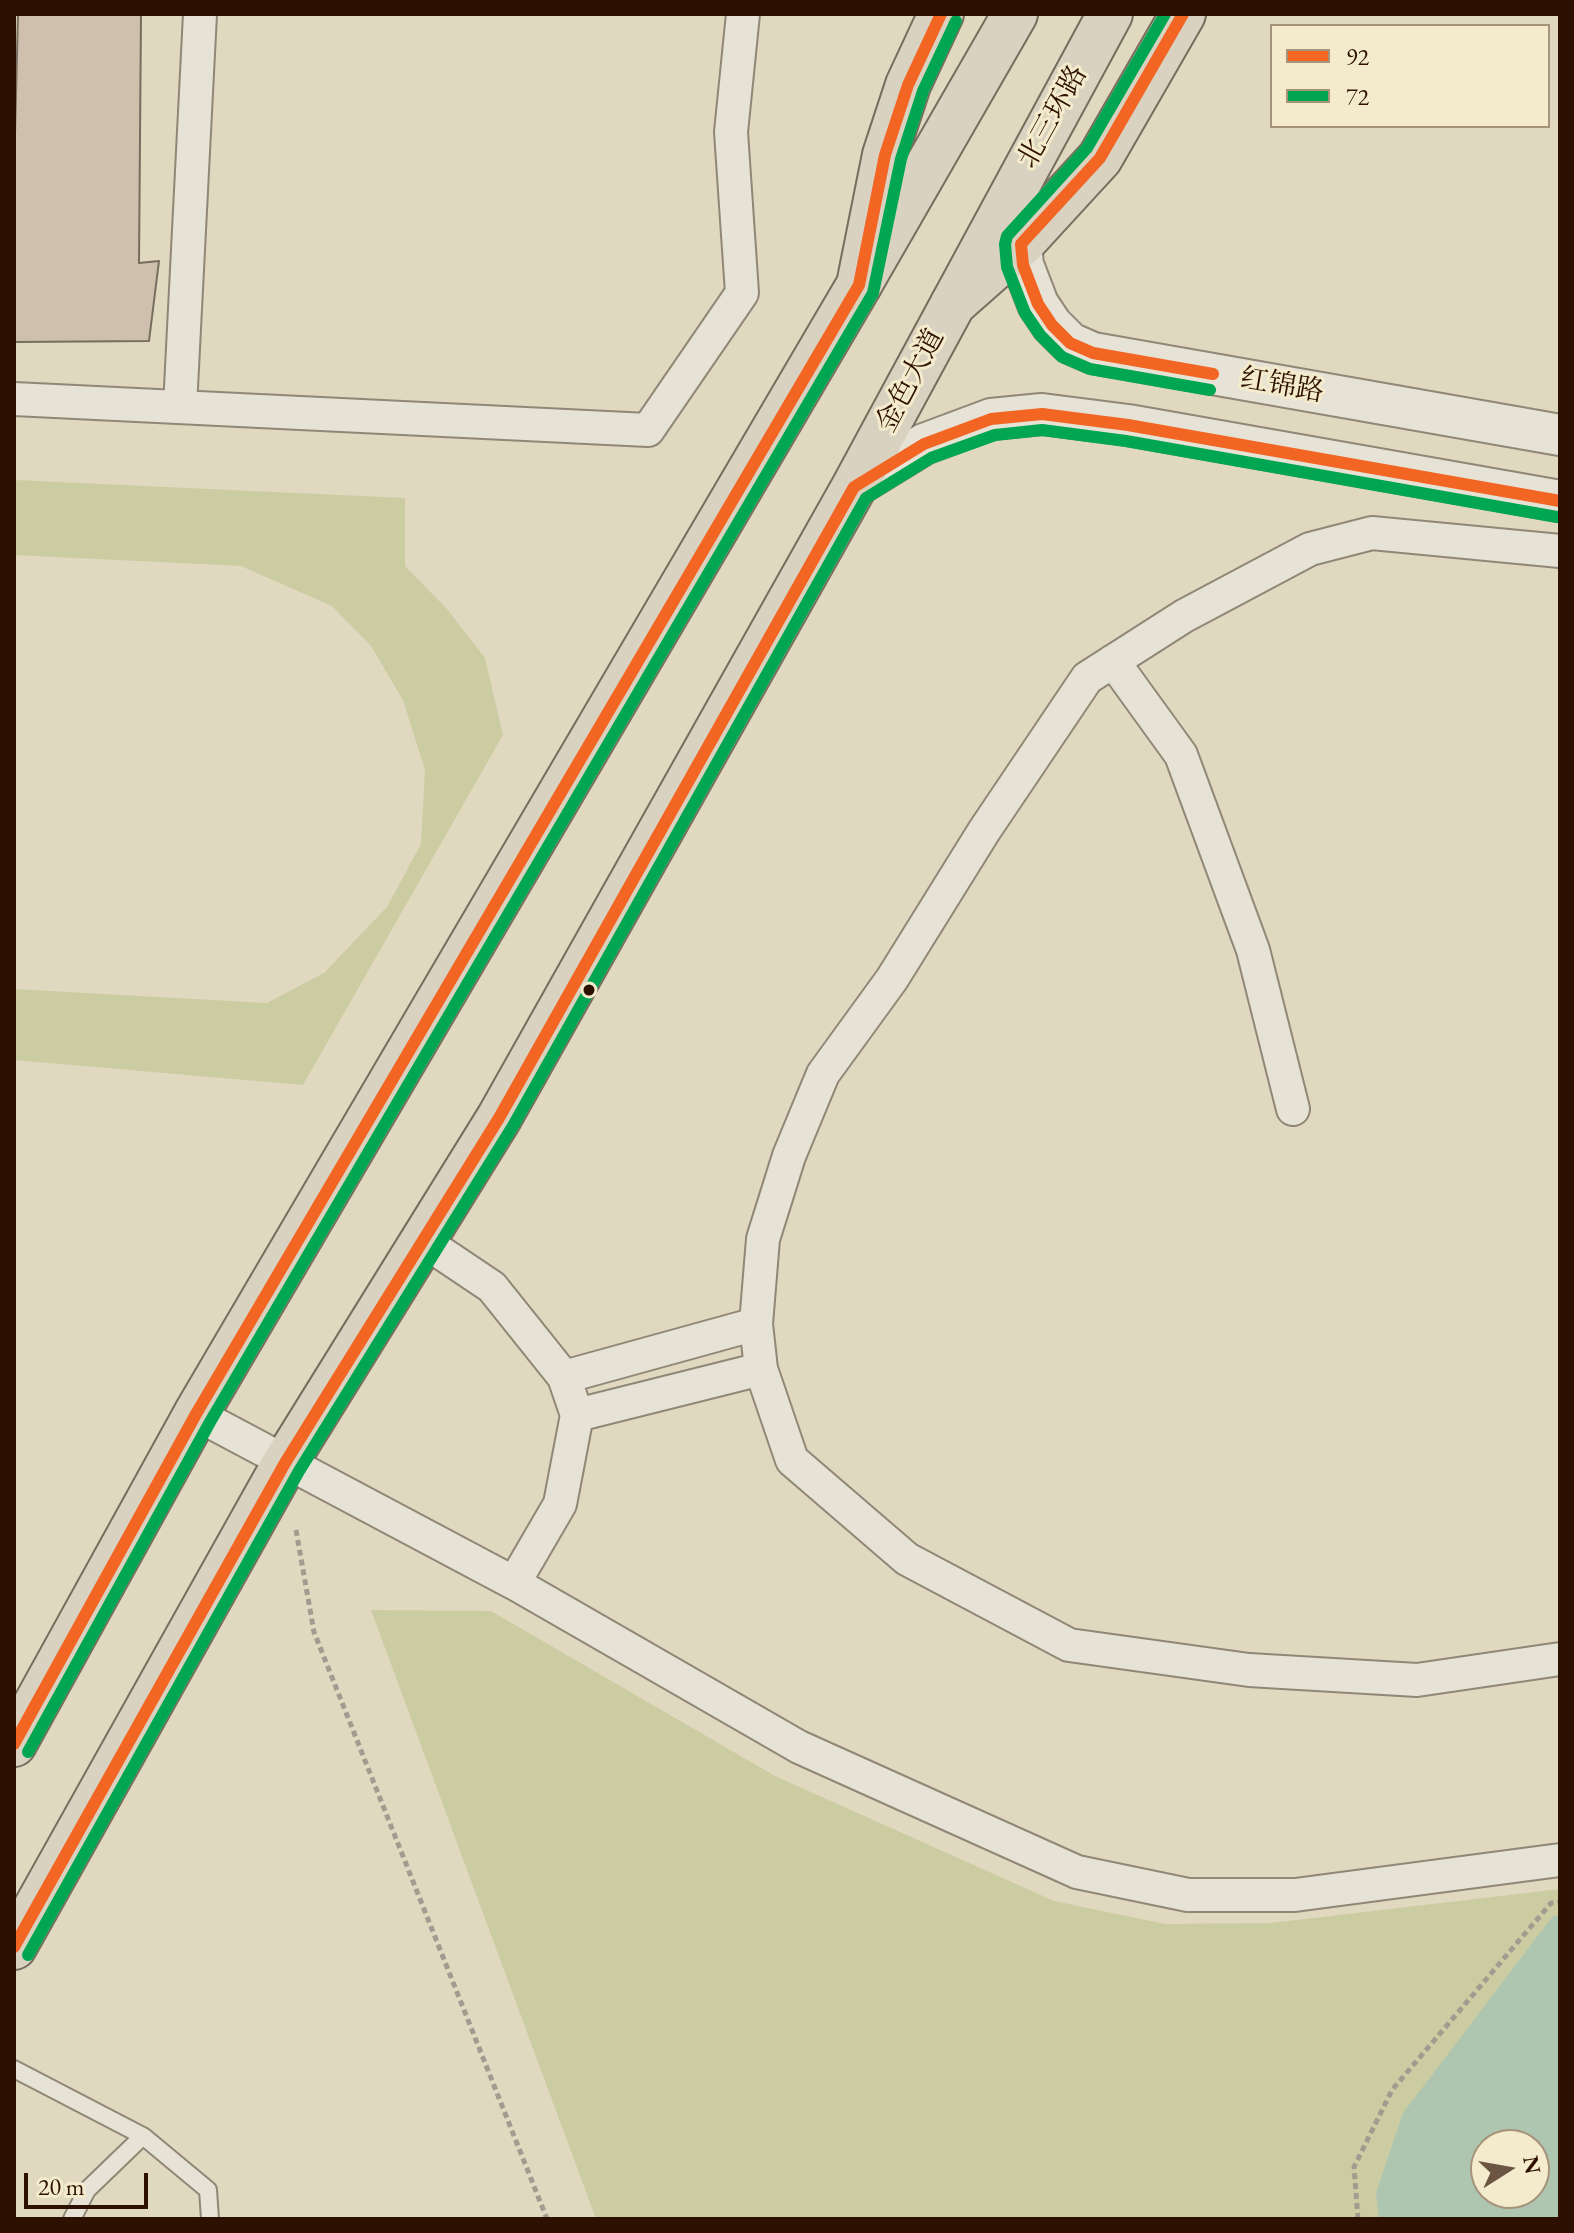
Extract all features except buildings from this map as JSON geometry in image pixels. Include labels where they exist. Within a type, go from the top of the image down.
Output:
[{"type":"main road","points":[[859,285],[885,155],[908,85],[941,14]]},
{"type":"main road","name":"北三环路","points":[[953,304],[1110,14]]},
{"type":"main road","name":"金色大道","points":[[14,1947],[285,1463],[499,1118],[854,487],[953,304],[1021,244],[1100,158],[1183,14]]},
{"type":"main road","points":[[14,1744],[196,1414],[1013,17]]},
{"type":"street","points":[[180,407],[200,14]]},
{"type":"street","points":[[14,399],[648,430],[742,293],[731,132],[743,14]]},
{"type":"street","name":"红锦路","points":[[1031,156],[1022,208],[1023,265],[1038,304],[1052,325],[1070,343],[1093,353],[1560,435]]},
{"type":"street","points":[[854,487],[924,444],[991,419],[1042,414],[1144,428],[1560,501]]},
{"type":"street","points":[[1560,551],[1372,533],[1310,549],[1184,616],[1087,678],[984,831],[892,979],[823,1074],[789,1156],[763,1239],[756,1324],[761,1369],[792,1460],[907,1559],[1069,1645],[1249,1670],[1417,1680],[1560,1659]]},
{"type":"street","points":[[1113,661],[1181,755],[1253,950],[1293,1109]]},
{"type":"street","points":[[422,1240],[492,1287],[564,1377],[577,1415],[560,1504],[514,1583]]},
{"type":"street","points":[[564,1377],[756,1324]]},
{"type":"street","points":[[577,1415],[761,1369]]},
{"type":"street","points":[[196,1414],[514,1583],[799,1747],[1077,1872],[1188,1895],[1295,1895],[1560,1860]]},
{"type":"lane","points":[[14,2069],[143,2136],[208,2190],[210,2219]]},
{"type":"lane","points":[[72,2219],[87,2190],[143,2136]]},
{"type":"path","points":[[285,1463],[314,1632],[547,2219]]},
{"type":"path","points":[[1358,2219],[1354,2167],[1392,2090],[1551,1903],[1560,1902]]},
{"type":"shaded area","points":[[14,480],[405,498],[405,566],[447,609],[485,658],[503,735],[303,1085],[14,1060],[14,989],[267,1003],[324,973],[387,907],[421,844],[425,770],[403,700],[371,646],[332,606],[241,566],[14,555]]},
{"type":"shaded area","points":[[371,1610],[491,1611],[775,1776],[1054,1901],[1165,1924],[1271,1923],[1560,1889],[1560,2219],[596,2219]]},
{"type":"shaded area","points":[[1553,1916],[1560,1916],[1560,2219],[1379,2219],[1376,2193],[1403,2113]]},
{"type":"transit line","name":"92","points":[[14,1744],[196,1414],[859,285],[885,155],[908,85],[941,14]]},
{"type":"transit line","name":"72","points":[[1165,14],[1087,148],[1007,236],[1007,267],[1025,313],[1040,335],[1062,357],[1090,369],[1210,390]]},
{"type":"transit line","name":"92","points":[[1183,14],[1100,158],[1021,244],[1023,265],[1038,304],[1052,325],[1070,343],[1093,353],[1213,374]]},
{"type":"transit line","name":"72","points":[[28,1752],[210,1422],[873,293],[901,159],[923,91],[956,21]]},
{"type":"transit line","name":"92","points":[[14,1947],[285,1463],[499,1118],[854,487],[924,444],[991,419],[1042,414],[1128,425],[1560,501]]},
{"type":"transit line","name":"72","points":[[28,1955],[299,1471],[513,1126],[866,498],[931,458],[995,435],[1042,430],[1126,441],[1557,517]]}]
